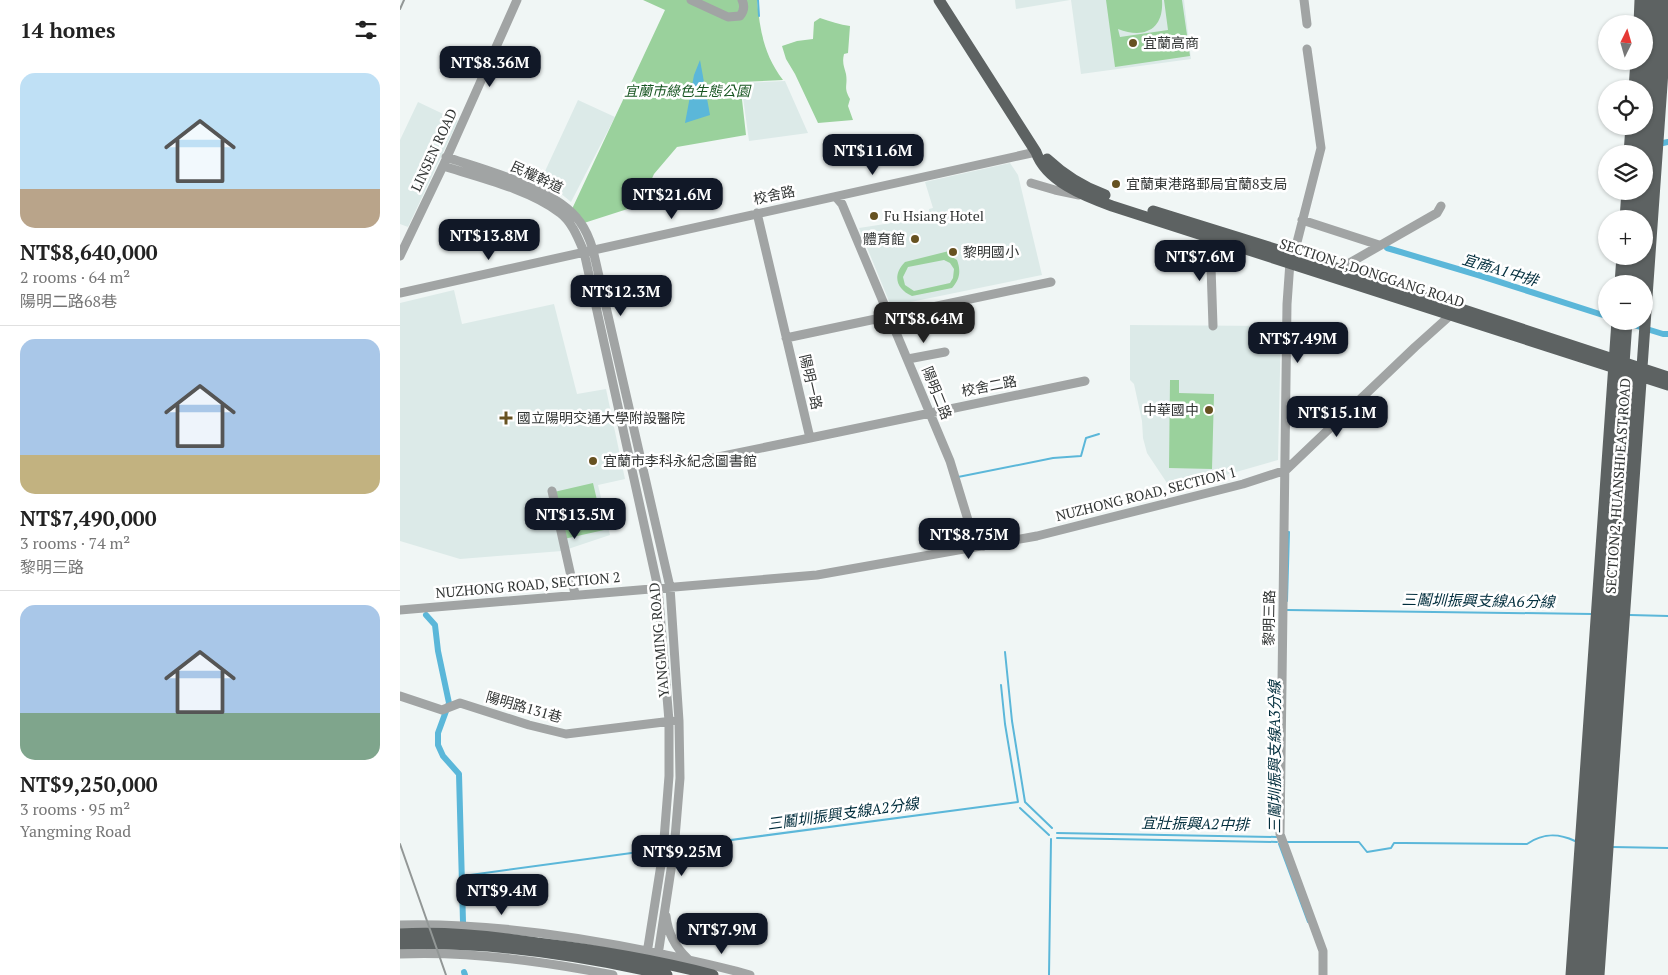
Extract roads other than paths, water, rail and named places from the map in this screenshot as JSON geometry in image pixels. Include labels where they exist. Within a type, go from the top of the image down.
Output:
[{"type":"main road","name":"SECTION 2,DONGGANG ROAD","points":[[939,0],[1036,152],[1039,161],[1054,176],[1087,196],[1210,237],[1292,258]]},
{"type":"main road","points":[[1639,15],[1640,0]]},
{"type":"main road","points":[[1644,80],[1650,0]]},
{"type":"main road","name":"SECTION 2, HUANSHI EAST ROAD","points":[[1650,145],[1660,0]]},
{"type":"main road","name":"SECTION 2, HUANSHI EAST ROAD","points":[[1651,145],[1668,0]]},
{"type":"main road","name":"SECTION 2,DONGGANG ROAD","points":[[1036,152],[1066,175],[1094,191],[1628,368]]},
{"type":"main road","name":"SECTION 2, HUANSHI EAST ROAD","points":[[1571,975],[1645,200]]},
{"type":"main road","name":"SECTION 2, HUANSHI EAST ROAD","points":[[1590,975],[1628,368],[1619,330]]},
{"type":"main road","name":"SECTION 2, HUANSHI EAST ROAD","points":[[1599,975],[1628,368],[1627,330]]},
{"type":"main road","name":"SECTION 2, HUANSHI EAST ROAD","points":[[1581,975],[1628,368],[1635,330]]},
{"type":"main road","points":[[1628,368],[1668,377]]},
{"type":"main road","points":[[1628,368],[1668,386]]},
{"type":"main road","points":[[400,926],[601,952],[653,966]]},
{"type":"main road","points":[[400,944],[436,943],[483,946],[713,975]]},
{"type":"street","name":"LINSEN ROAD","points":[[400,256],[517,0]]},
{"type":"street","points":[[691,0],[732,18],[740,16],[743,12],[742,0]]},
{"type":"street","points":[[1304,0],[1307,24]]},
{"type":"street","name":"黎明三路","points":[[1307,49],[1322,148],[1292,258],[1287,322],[1280,834],[1323,951],[1323,975]]},
{"type":"street","name":"校舍路","points":[[400,293],[1036,152]]},
{"type":"street","name":"民權幹道","points":[[444,162],[508,178],[558,201],[580,222],[593,250]]},
{"type":"street","name":"民權幹道","points":[[444,162],[549,206],[566,219],[576,234],[584,252]]},
{"type":"street","points":[[1031,183],[1087,196]]},
{"type":"street","name":"陽明二路","points":[[836,197],[842,204],[890,315],[950,461],[968,520],[983,546]]},
{"type":"street","points":[[1338,273],[1379,245],[1437,213],[1441,206]]},
{"type":"street","name":"陽明一路","points":[[757,213],[810,438]]},
{"type":"street","points":[[1302,220],[1379,245]]},
{"type":"street","points":[[1210,237],[1212,326]]},
{"type":"street","name":"YANGMING ROAD","points":[[593,250],[670,586],[679,721],[680,778],[674,850],[667,901],[653,966]]},
{"type":"street","name":"YANGMING ROAD","points":[[584,252],[658,588],[671,721],[666,824],[658,887],[653,966]]},
{"type":"street","points":[[786,338],[1051,282]]},
{"type":"street","name":"NUZHONG ROAD, SECTION 1","points":[[658,588],[818,575],[1037,536],[1134,513],[1286,470],[1455,312]]},
{"type":"street","points":[[908,360],[945,352]]},
{"type":"street","name":"校舍二路","points":[[810,438],[1085,381]]},
{"type":"street","points":[[689,463],[810,438]]},
{"type":"street","points":[[552,491],[575,594]]},
{"type":"street","name":"NUZHONG ROAD, SECTION 2","points":[[400,610],[658,588]]},
{"type":"street","name":"陽明路131巷","points":[[400,696],[442,710],[460,703],[529,725],[566,734],[671,721]]},
{"type":"street","points":[[667,901],[666,912],[670,934],[674,944],[689,960]]},
{"type":"street","points":[[400,954],[442,953],[486,956],[613,975]]},
{"type":"street","points":[[653,966],[689,960],[750,975]]},
{"type":"water","points":[[700,60],[710,115],[685,123],[694,75]]},
{"type":"waterway","points":[[758,0],[759,16]]},
{"type":"waterway","points":[[1663,143],[1668,142]]},
{"type":"waterway","name":"宜商A1中排","points":[[1387,248],[1598,313]]},
{"type":"waterway","name":"宜商A1中排","points":[[1650,330],[1668,334]]},
{"type":"waterway","name":"三鬮圳振興支線A3分線","points":[[958,477],[1053,458],[1081,456],[1086,438],[1099,434]]},
{"type":"waterway","name":"三鬮圳振興支線A3分線","points":[[1287,601],[1288,532]]},
{"type":"waterway","name":"三鬮圳振興支線A6分線","points":[[1287,610],[1592,614]]},
{"type":"waterway","points":[[426,615],[435,625],[438,651],[449,703],[438,733],[438,745],[443,756],[459,774],[463,922]]},
{"type":"waterway","name":"三鬮圳振興支線A6分線","points":[[1630,615],[1668,616]]},
{"type":"waterway","points":[[1005,652],[1012,721],[1025,802],[1052,828]]},
{"type":"waterway","name":"三鬮圳振興支線A2分線","points":[[678,847],[1018,802],[1005,724],[1001,685]]},
{"type":"waterway","name":"三鬮圳振興支線A2分線","points":[[1020,808],[1049,835]]},
{"type":"waterway","name":"宜壯振興A2中排","points":[[1057,833],[1277,837]]},
{"type":"waterway","points":[[1287,842],[1359,842],[1367,852],[1391,848],[1394,843],[1527,844],[1533,840],[1551,835],[1575,841]]},
{"type":"waterway","name":"三鬮圳振興支線A2分線","points":[[1057,838],[1277,842]]},
{"type":"waterway","points":[[1049,975],[1051,839]]},
{"type":"waterway","name":"宜壯振興A2中排","points":[[1279,844],[1308,922]]},
{"type":"waterway","points":[[1612,847],[1668,848]]},
{"type":"waterway","name":"三鬮圳振興支線A2分線","points":[[463,876],[661,849]]},
{"type":"railway","points":[[400,9],[404,0]]},
{"type":"railway","points":[[400,844],[446,975]]},
{"type":"place","name":"宜蘭高商","points":[[1133,43]]},
{"type":"place","name":"宜蘭東港路郵局宜蘭8支局","points":[[1116,184]]},
{"type":"place","name":"Fu Hsiang Hotel","points":[[874,216]]},
{"type":"place","name":"體育館","points":[[915,239]]},
{"type":"place","name":"黎明國小","points":[[953,252]]},
{"type":"place","name":"中華國中","points":[[1209,410]]},
{"type":"place","name":"國立陽明交通大學附設醫院","points":[[506,418]]},
{"type":"place","name":"宜蘭市李科永紀念圖書館","points":[[593,461]]},
{"type":"park label","name":"宜蘭市綠色生態公園","points":[[687,91]]}]
